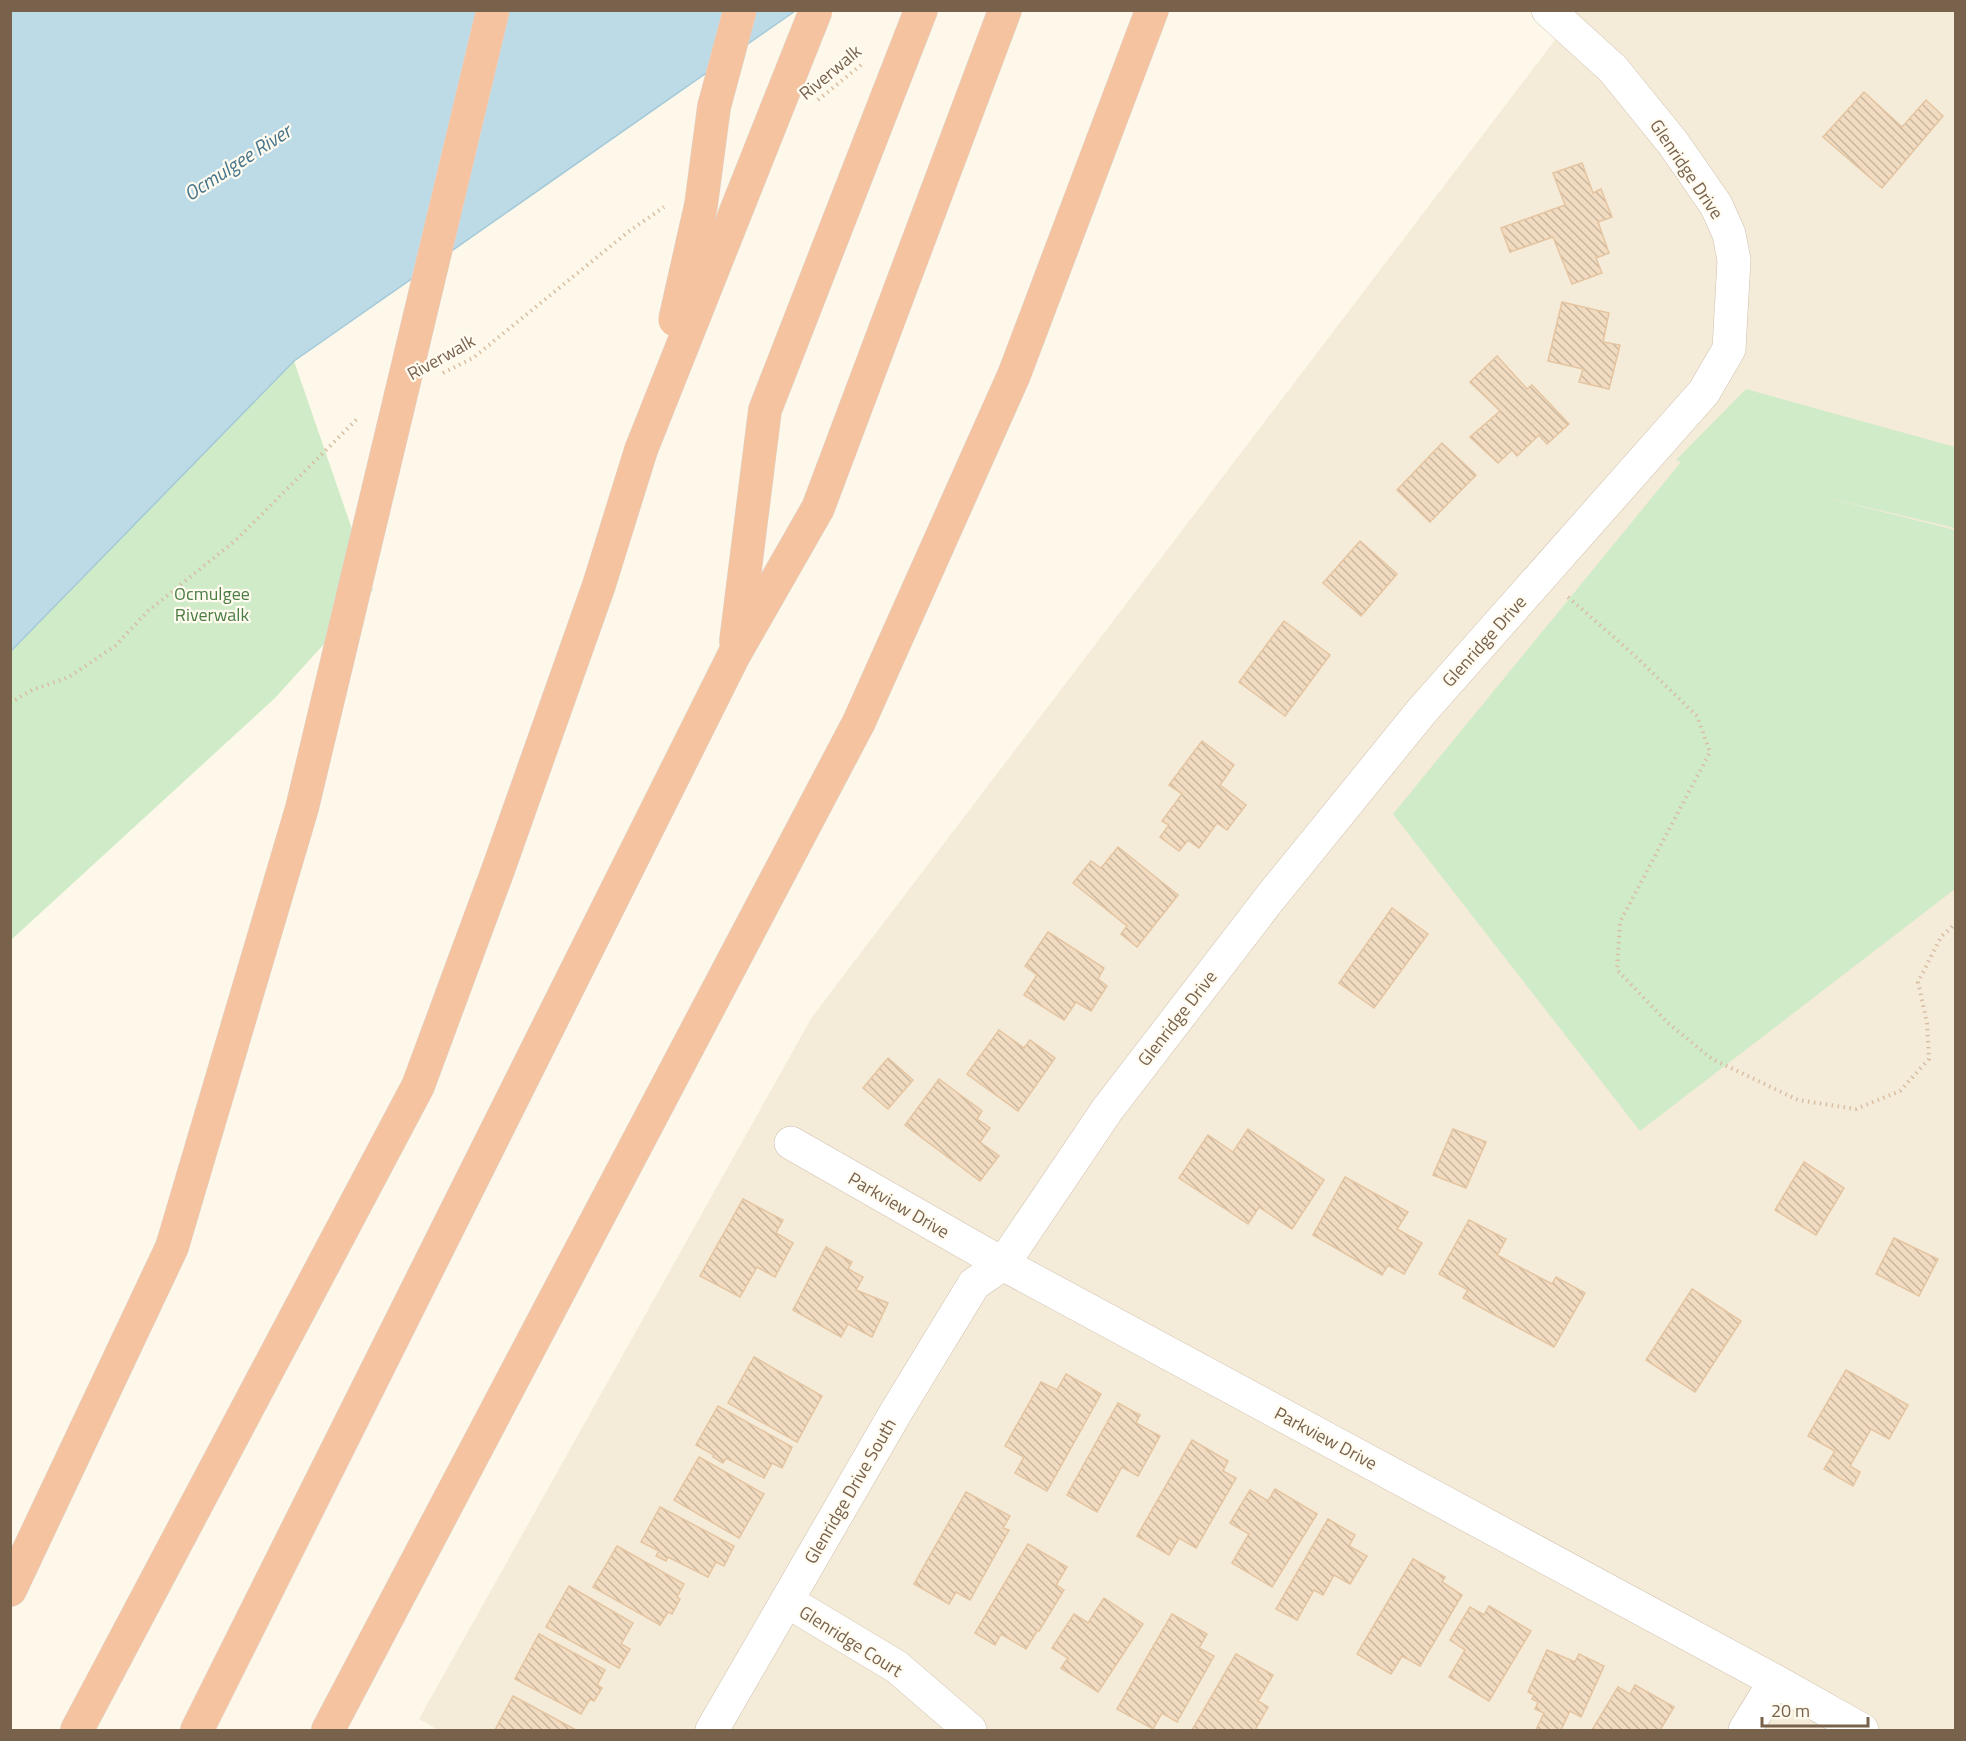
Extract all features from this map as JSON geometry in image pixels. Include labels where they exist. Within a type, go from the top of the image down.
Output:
[{"type":"highway","points":[[10,1590],[172,1247],[302,808],[493,10]]},
{"type":"highway","points":[[77,1731],[418,1086],[498,870],[599,585],[641,450],[684,283],[701,205],[714,106],[740,10]]},
{"type":"highway","points":[[641,450],[816,10]]},
{"type":"highway","points":[[734,655],[765,410],[921,10]]},
{"type":"highway","points":[[197,1731],[734,655],[818,508],[1005,10]]},
{"type":"highway","points":[[328,1731],[859,722],[1014,375],[1152,10]]},
{"type":"street","name":"Glenridge Drive","points":[[1003,1264],[1107,1110],[1270,898],[1421,712],[1704,392],[1729,349],[1734,260],[1729,234],[1716,205],[1673,143],[1613,69],[1548,10]]},
{"type":"street","name":"Parkview Drive","points":[[790,1143],[1003,1264],[1775,1681],[1862,1731]]},
{"type":"street","name":"Glenridge Drive South","points":[[712,1731],[896,1412],[974,1284],[1003,1264]]},
{"type":"street","name":"Glenridge Court","points":[[787,1601],[897,1667],[970,1731]]},
{"type":"street","points":[[1744,1731],[1775,1681]]},
{"type":"path","name":"Riverwalk","points":[[816,102],[868,59]]},
{"type":"path","name":"Riverwalk","points":[[433,378],[473,358],[628,232],[664,207]]},
{"type":"path","points":[[10,703],[32,690],[69,677],[115,646],[148,611],[236,540],[363,414]]},
{"type":"path","points":[[1543,574],[1634,654],[1697,716],[1710,752],[1620,922],[1617,970],[1668,1023],[1712,1059],[1798,1100],[1856,1109],[1900,1091],[1929,1059],[1927,1023],[1918,982],[1941,937],[1956,923]]},
{"type":"shaded area","points":[[1577,11],[1955,11],[1955,1730],[438,1730],[419,1719],[812,1017]]},
{"type":"green space","name":"Ocmulgee Riverwalk","points":[[294,361],[373,590],[275,698],[11,940],[11,651]]},
{"type":"green space","points":[[1746,389],[1955,447],[1955,528],[1820,496],[1955,530],[1955,889],[1640,1131],[1393,814],[1681,462],[1676,460]]},
{"type":"water","name":"Ocmulgee River","points":[[11,11],[795,11],[294,361],[11,651]]},
{"type":"building","points":[[1864,92],[1902,127],[1926,100],[1943,116],[1882,188],[1823,137]]},
{"type":"building","points":[[1582,163],[1593,193],[1601,189],[1612,217],[1598,222],[1609,253],[1596,258],[1602,273],[1572,284],[1553,237],[1510,252],[1501,228],[1565,205],[1553,173]]},
{"type":"building","points":[[1562,302],[1609,313],[1603,342],[1620,345],[1609,389],[1579,382],[1583,369],[1548,361]]},
{"type":"building","points":[[1497,356],[1527,389],[1532,385],[1569,424],[1547,444],[1539,435],[1517,456],[1512,450],[1498,463],[1470,437],[1500,411],[1470,382]]},
{"type":"building","points":[[1442,443],[1476,475],[1430,522],[1397,490]]},
{"type":"building","points":[[1360,541],[1397,574],[1361,616],[1323,583]]},
{"type":"building","points":[[1284,621],[1330,655],[1285,716],[1239,682]]},
{"type":"building","points":[[1202,741],[1234,765],[1220,785],[1246,805],[1227,830],[1217,823],[1199,848],[1188,840],[1179,851],[1160,837],[1169,825],[1162,821],[1182,794],[1169,785]]},
{"type":"building","points":[[1118,847],[1178,895],[1137,947],[1121,934],[1127,926],[1073,883],[1091,861],[1101,868]]},
{"type":"building","points":[[1392,908],[1428,934],[1374,1008],[1339,983]]},
{"type":"building","points":[[1048,932],[1104,968],[1098,979],[1107,986],[1091,1011],[1076,1002],[1064,1020],[1024,995],[1037,975],[1025,966]]},
{"type":"building","points":[[999,1030],[1024,1048],[1030,1040],[1055,1058],[1018,1111],[967,1074]]},
{"type":"building","points":[[888,1058],[913,1080],[888,1109],[863,1088]]},
{"type":"building","points":[[939,1079],[982,1111],[977,1119],[990,1128],[980,1142],[999,1156],[980,1181],[905,1125]]},
{"type":"building","points":[[1248,1129],[1324,1180],[1292,1229],[1259,1207],[1248,1224],[1179,1178],[1208,1135],[1233,1152]]},
{"type":"building","points":[[1453,1129],[1486,1142],[1466,1188],[1433,1175]]},
{"type":"building","points":[[1804,1162],[1844,1188],[1816,1235],[1775,1210]]},
{"type":"building","points":[[1345,1177],[1408,1212],[1397,1229],[1422,1243],[1404,1274],[1388,1265],[1382,1275],[1313,1235]]},
{"type":"building","points":[[743,1199],[783,1220],[776,1233],[793,1243],[775,1277],[757,1267],[740,1297],[700,1276]]},
{"type":"building","points":[[1469,1220],[1506,1239],[1497,1255],[1552,1284],[1556,1277],[1585,1293],[1554,1347],[1463,1298],[1468,1290],[1439,1274]]},
{"type":"building","points":[[1894,1238],[1938,1259],[1919,1296],[1876,1274]]},
{"type":"building","points":[[826,1247],[852,1262],[848,1269],[863,1277],[856,1290],[888,1303],[872,1337],[848,1324],[841,1337],[793,1310]]},
{"type":"building","points":[[1692,1289],[1741,1321],[1695,1392],[1646,1360]]},
{"type":"building","points":[[754,1357],[822,1396],[797,1442],[728,1403]]},
{"type":"building","points":[[1846,1370],[1908,1405],[1889,1439],[1871,1429],[1850,1466],[1860,1472],[1853,1486],[1824,1469],[1835,1451],[1808,1436]]},
{"type":"building","points":[[1066,1374],[1101,1394],[1047,1491],[1015,1473],[1024,1457],[1005,1446],[1041,1382],[1057,1390]]},
{"type":"building","points":[[1118,1403],[1140,1415],[1136,1423],[1160,1436],[1138,1476],[1122,1467],[1097,1512],[1067,1495]]},
{"type":"building","points":[[718,1406],[792,1447],[782,1468],[772,1463],[764,1478],[726,1458],[723,1463],[696,1445]]},
{"type":"building","points":[[1192,1440],[1228,1461],[1223,1471],[1236,1478],[1196,1548],[1179,1538],[1169,1555],[1137,1536]]},
{"type":"building","points":[[699,1457],[764,1494],[739,1538],[674,1500]]},
{"type":"building","points":[[1275,1489],[1317,1514],[1272,1587],[1232,1563],[1249,1534],[1230,1523],[1250,1490],[1268,1501]]},
{"type":"building","points":[[966,1492],[1010,1516],[1003,1528],[1009,1530],[970,1600],[956,1592],[949,1604],[914,1584]]},
{"type":"building","points":[[660,1507],[734,1546],[724,1566],[716,1562],[708,1577],[668,1557],[666,1561],[656,1556],[659,1551],[641,1542]]},
{"type":"building","points":[[1328,1519],[1355,1535],[1349,1546],[1367,1556],[1350,1584],[1334,1575],[1323,1595],[1314,1590],[1297,1620],[1276,1609]]},
{"type":"building","points":[[1028,1544],[1067,1567],[1056,1585],[1064,1590],[1026,1649],[1001,1634],[995,1645],[975,1633]]},
{"type":"building","points":[[617,1546],[684,1584],[677,1597],[680,1599],[672,1614],[668,1612],[660,1625],[593,1587]]},
{"type":"building","points":[[1413,1559],[1445,1577],[1442,1582],[1462,1595],[1420,1666],[1402,1656],[1391,1674],[1357,1654]]},
{"type":"building","points":[[569,1586],[633,1623],[621,1644],[630,1649],[619,1668],[546,1627]]},
{"type":"building","points":[[1104,1598],[1143,1624],[1098,1692],[1061,1668],[1068,1658],[1052,1648],[1074,1614],[1088,1623]]},
{"type":"building","points":[[1489,1606],[1531,1631],[1489,1701],[1449,1677],[1465,1650],[1450,1640],[1470,1607],[1484,1615]]},
{"type":"building","points":[[1172,1614],[1207,1634],[1199,1648],[1214,1656],[1177,1722],[1162,1713],[1153,1729],[1117,1709]]},
{"type":"building","points":[[539,1634],[605,1670],[597,1685],[602,1688],[594,1701],[590,1699],[581,1714],[515,1679]]},
{"type":"building","points":[[1547,1650],[1575,1662],[1579,1654],[1604,1666],[1581,1717],[1570,1711],[1561,1730],[1536,1730],[1544,1713],[1535,1709],[1538,1702],[1532,1699],[1534,1695],[1528,1692]]},
{"type":"building","points":[[1236,1654],[1273,1675],[1258,1701],[1268,1707],[1255,1730],[1192,1730]]},
{"type":"building","points":[[1635,1685],[1674,1707],[1660,1730],[1592,1730],[1618,1687],[1630,1694]]},
{"type":"building","points":[[513,1696],[576,1730],[495,1730]]}]
